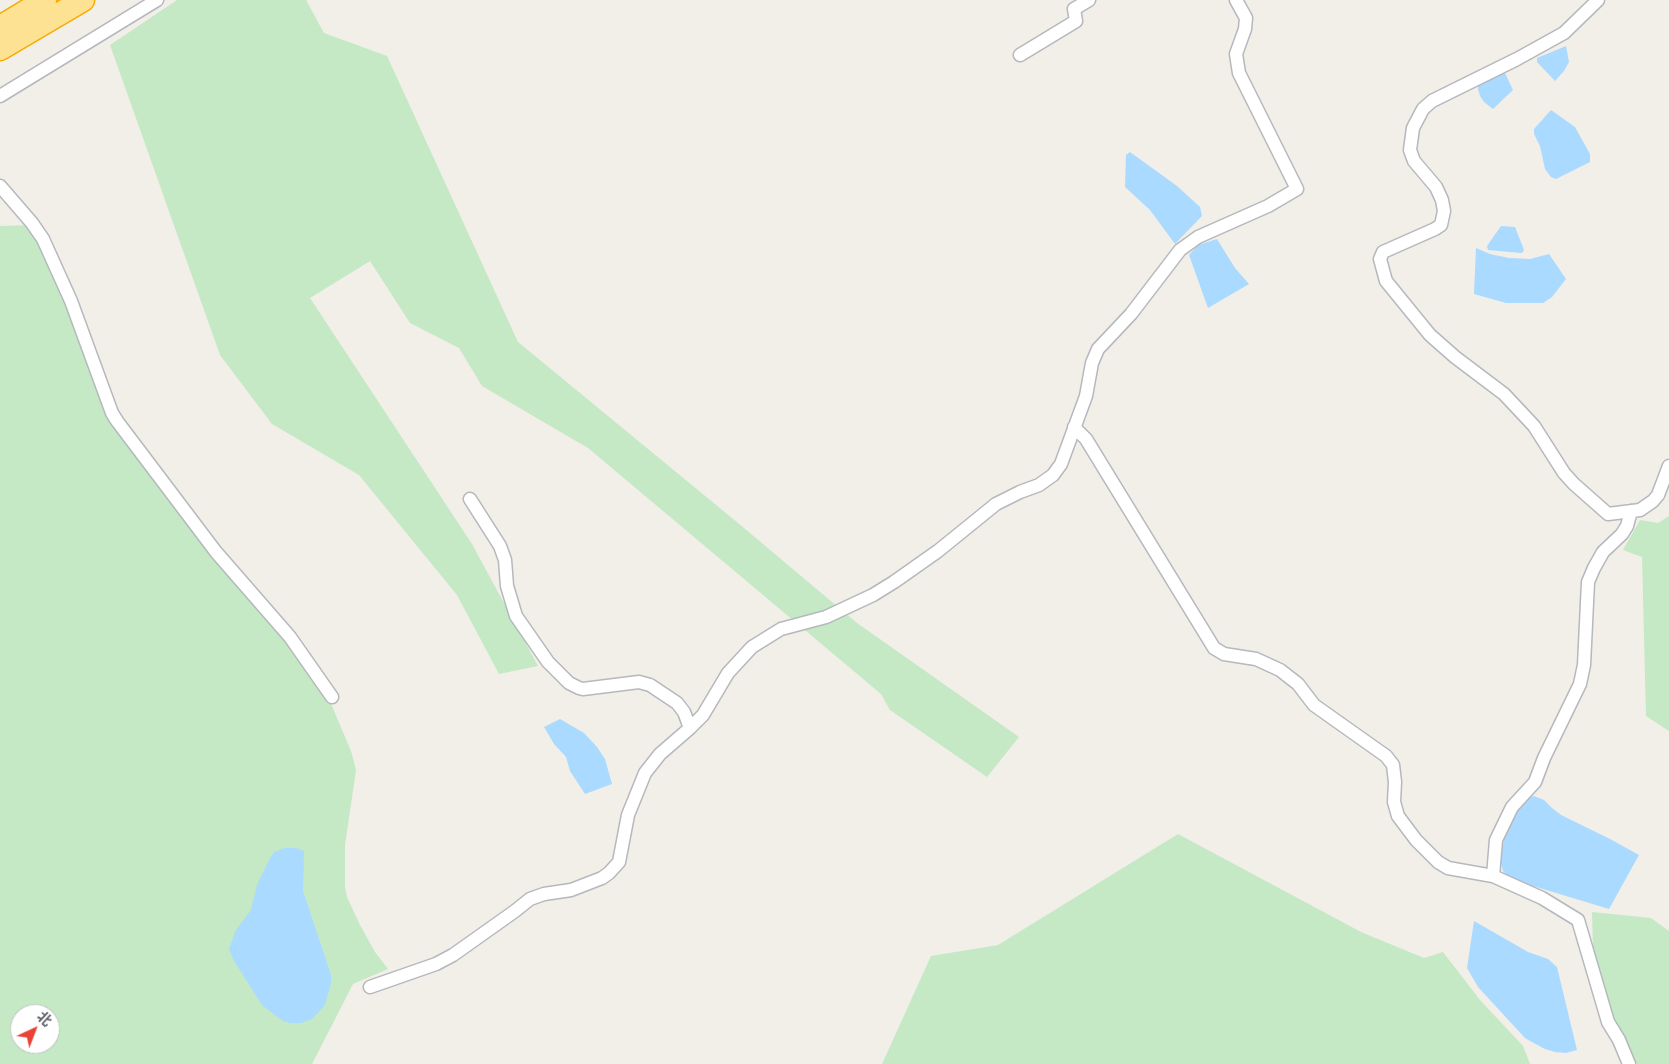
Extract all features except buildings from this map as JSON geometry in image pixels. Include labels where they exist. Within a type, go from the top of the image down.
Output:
[{"type":"highway","points":[[1,37],[45,0]]},
{"type":"highway","points":[[1,37],[83,0]]},
{"type":"street","points":[[0,96],[157,0]]},
{"type":"street","points":[[1020,55],[1076,21],[1074,9],[1088,0]]},
{"type":"street","points":[[370,987],[436,964],[453,955],[530,899],[544,894],[571,890],[602,878],[609,873],[619,862],[628,815],[645,773],[660,754],[703,715],[728,673],[752,647],[781,629],[826,617],[872,595],[930,556],[996,504],[1046,481],[1053,475],[1061,464],[1086,396],[1092,363],[1098,350],[1132,314],[1180,250],[1198,237],[1268,206],[1297,189],[1239,73],[1236,54],[1245,29],[1246,18],[1236,0]]},
{"type":"street","points":[[1598,0],[1564,33],[1517,59],[1432,101],[1423,109],[1413,128],[1410,150],[1414,161],[1436,187],[1442,200],[1444,211],[1442,225],[1383,252],[1380,259],[1386,280],[1430,335],[1455,357],[1504,394],[1534,426],[1564,473],[1608,514],[1644,509],[1653,502],[1658,495],[1669,466]]},
{"type":"street","points":[[0,186],[32,222],[43,239],[71,301],[112,413],[117,421],[216,552],[290,637],[332,697]]},
{"type":"street","points":[[1074,427],[1086,439],[1214,648],[1224,654],[1256,659],[1267,663],[1293,679],[1314,704],[1391,762],[1395,782],[1396,809],[1404,826],[1438,862],[1448,868],[1493,876],[1542,898],[1578,920],[1608,1022],[1620,1040],[1629,1064]]},
{"type":"street","points":[[470,499],[500,546],[505,560],[507,586],[516,616],[548,662],[569,683],[579,688],[639,682],[650,685],[677,703],[684,712],[690,728]]},
{"type":"street","points":[[1493,876],[1496,840],[1512,807],[1535,782],[1544,758],[1580,684],[1584,665],[1588,582],[1603,552],[1622,534],[1627,526],[1631,511]]},
{"type":"green space","points":[[177,0],[306,0],[324,33],[387,56],[518,342],[857,623],[1019,737],[987,777],[890,710],[881,694],[588,448],[482,386],[459,348],[410,323],[370,261],[310,298],[472,544],[538,666],[499,674],[457,595],[359,475],[272,424],[220,355],[110,45]]},
{"type":"green space","points":[[29,225],[68,303],[108,415],[287,639],[329,699],[351,751],[356,770],[345,845],[345,887],[347,897],[375,952],[388,969],[353,984],[312,1064],[0,1064],[0,226]]},
{"type":"green space","points":[[1669,516],[1669,731],[1646,716],[1642,557],[1623,550],[1640,520],[1658,523]]},
{"type":"green space","points":[[1178,834],[1361,932],[1424,958],[1443,952],[1480,1000],[1523,1046],[1530,1064],[882,1064],[931,956],[998,945]]},
{"type":"green space","points":[[1592,912],[1651,918],[1669,931],[1669,1064],[1637,1064],[1616,1027],[1593,948]]},
{"type":"water","points":[[1566,46],[1569,62],[1555,81],[1537,62],[1537,58]]},
{"type":"water","points":[[1505,73],[1513,90],[1493,109],[1480,96],[1478,82]]},
{"type":"water","points":[[1551,110],[1575,127],[1590,154],[1590,162],[1556,179],[1551,177],[1545,169],[1540,146],[1534,134],[1534,129]]},
{"type":"water","points":[[1130,152],[1177,186],[1200,207],[1202,216],[1175,244],[1150,210],[1125,187],[1126,155]]},
{"type":"water","points":[[1501,226],[1515,227],[1524,250],[1523,252],[1488,250],[1487,246]]},
{"type":"water","points":[[1217,239],[1235,268],[1249,284],[1208,308],[1189,255],[1198,245]]},
{"type":"water","points":[[1476,248],[1490,254],[1509,258],[1530,259],[1549,254],[1566,279],[1552,297],[1543,303],[1506,303],[1474,294]]},
{"type":"water","points":[[560,719],[584,733],[597,747],[605,759],[612,784],[585,794],[570,771],[566,757],[554,744],[544,727]]},
{"type":"water","points":[[1534,796],[1544,800],[1561,815],[1639,855],[1609,909],[1510,879],[1503,871],[1500,860],[1506,828],[1514,813],[1529,798]]},
{"type":"water","points":[[285,848],[296,848],[304,851],[303,891],[331,975],[331,983],[325,1005],[312,1019],[301,1023],[283,1021],[262,1005],[234,961],[229,949],[236,930],[251,910],[257,885],[270,858],[274,852]]},
{"type":"water","points":[[1474,921],[1528,952],[1548,959],[1557,967],[1577,1050],[1566,1053],[1555,1052],[1545,1049],[1525,1038],[1478,987],[1467,968]]}]
